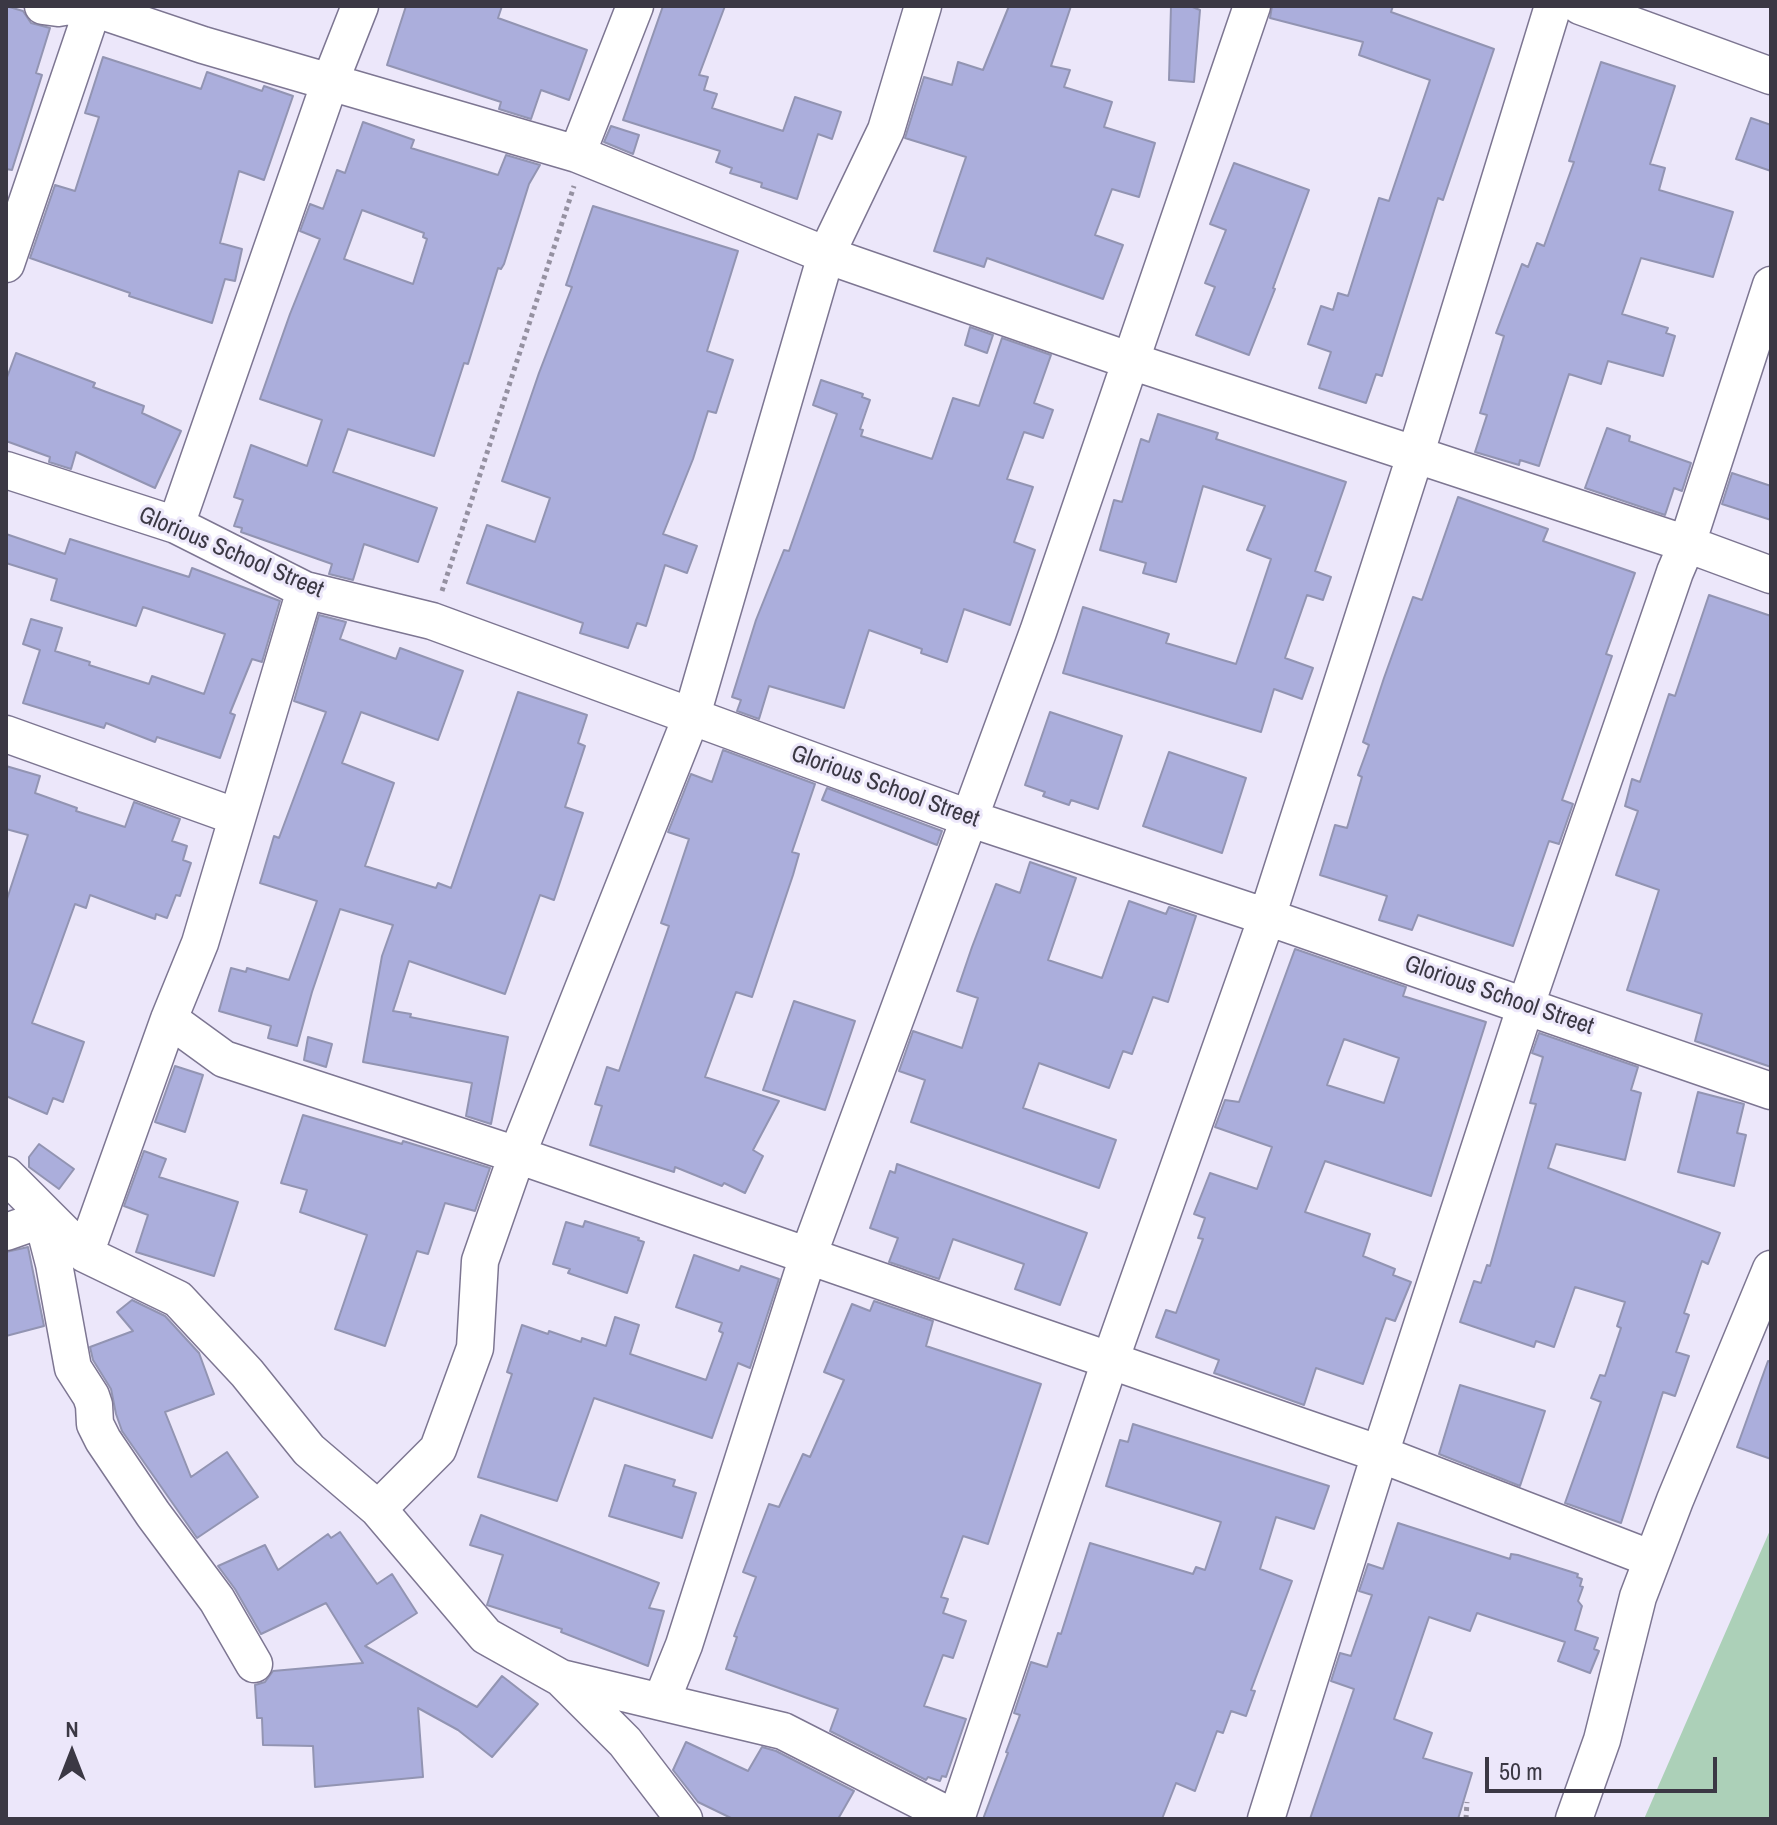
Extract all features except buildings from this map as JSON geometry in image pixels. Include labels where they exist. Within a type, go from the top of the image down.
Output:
[{"type":"street","points":[[43,6],[84,7],[203,45],[577,154],[826,255],[1131,361],[1687,544],[1771,575]]},
{"type":"street","points":[[176,525],[330,82],[360,6]]},
{"type":"street","points":[[577,154],[635,6]]},
{"type":"street","points":[[378,1509],[438,1449],[475,1348],[480,1261],[517,1155],[692,715],[826,255],[886,130],[923,6]]},
{"type":"street","points":[[661,1702],[684,1645],[808,1256],[1038,632],[1252,6]]},
{"type":"street","points":[[561,1678],[783,1731],[956,1819],[1110,1361],[1267,917],[1415,456],[1553,6]]},
{"type":"street","points":[[1580,6],[1771,76]]},
{"type":"street","points":[[6,264],[84,7]]},
{"type":"street","points":[[1266,1819],[1380,1454],[1526,1005],[1687,544],[1771,285]]},
{"type":"street","name":"Glorious School Street","points":[[6,470],[176,525],[305,590],[432,621],[971,819],[1526,1005],[1771,1091]]},
{"type":"street","points":[[85,1254],[169,1019],[200,943],[305,590]]},
{"type":"street","points":[[6,734],[237,817]]},
{"type":"street","points":[[169,1019],[224,1059],[517,1155],[1380,1454],[1652,1559]]},
{"type":"street","points":[[6,1175],[85,1254],[178,1299],[247,1373],[309,1450],[378,1509],[486,1636],[561,1678],[625,1742],[684,1819]]},
{"type":"street","points":[[6,1232],[46,1218]]},
{"type":"street","points":[[46,1218],[46,1233],[73,1368],[91,1396],[95,1424],[153,1514],[217,1600],[254,1664]]},
{"type":"street","points":[[1574,1819],[1602,1740],[1638,1597],[1771,1269]]},
{"type":"path","points":[[432,621],[577,178],[577,154]]},
{"type":"path","points":[[1466,1819],[1467,1802]]},
{"type":"green space","points":[[1771,1528],[1771,1819],[1644,1819]]}]
